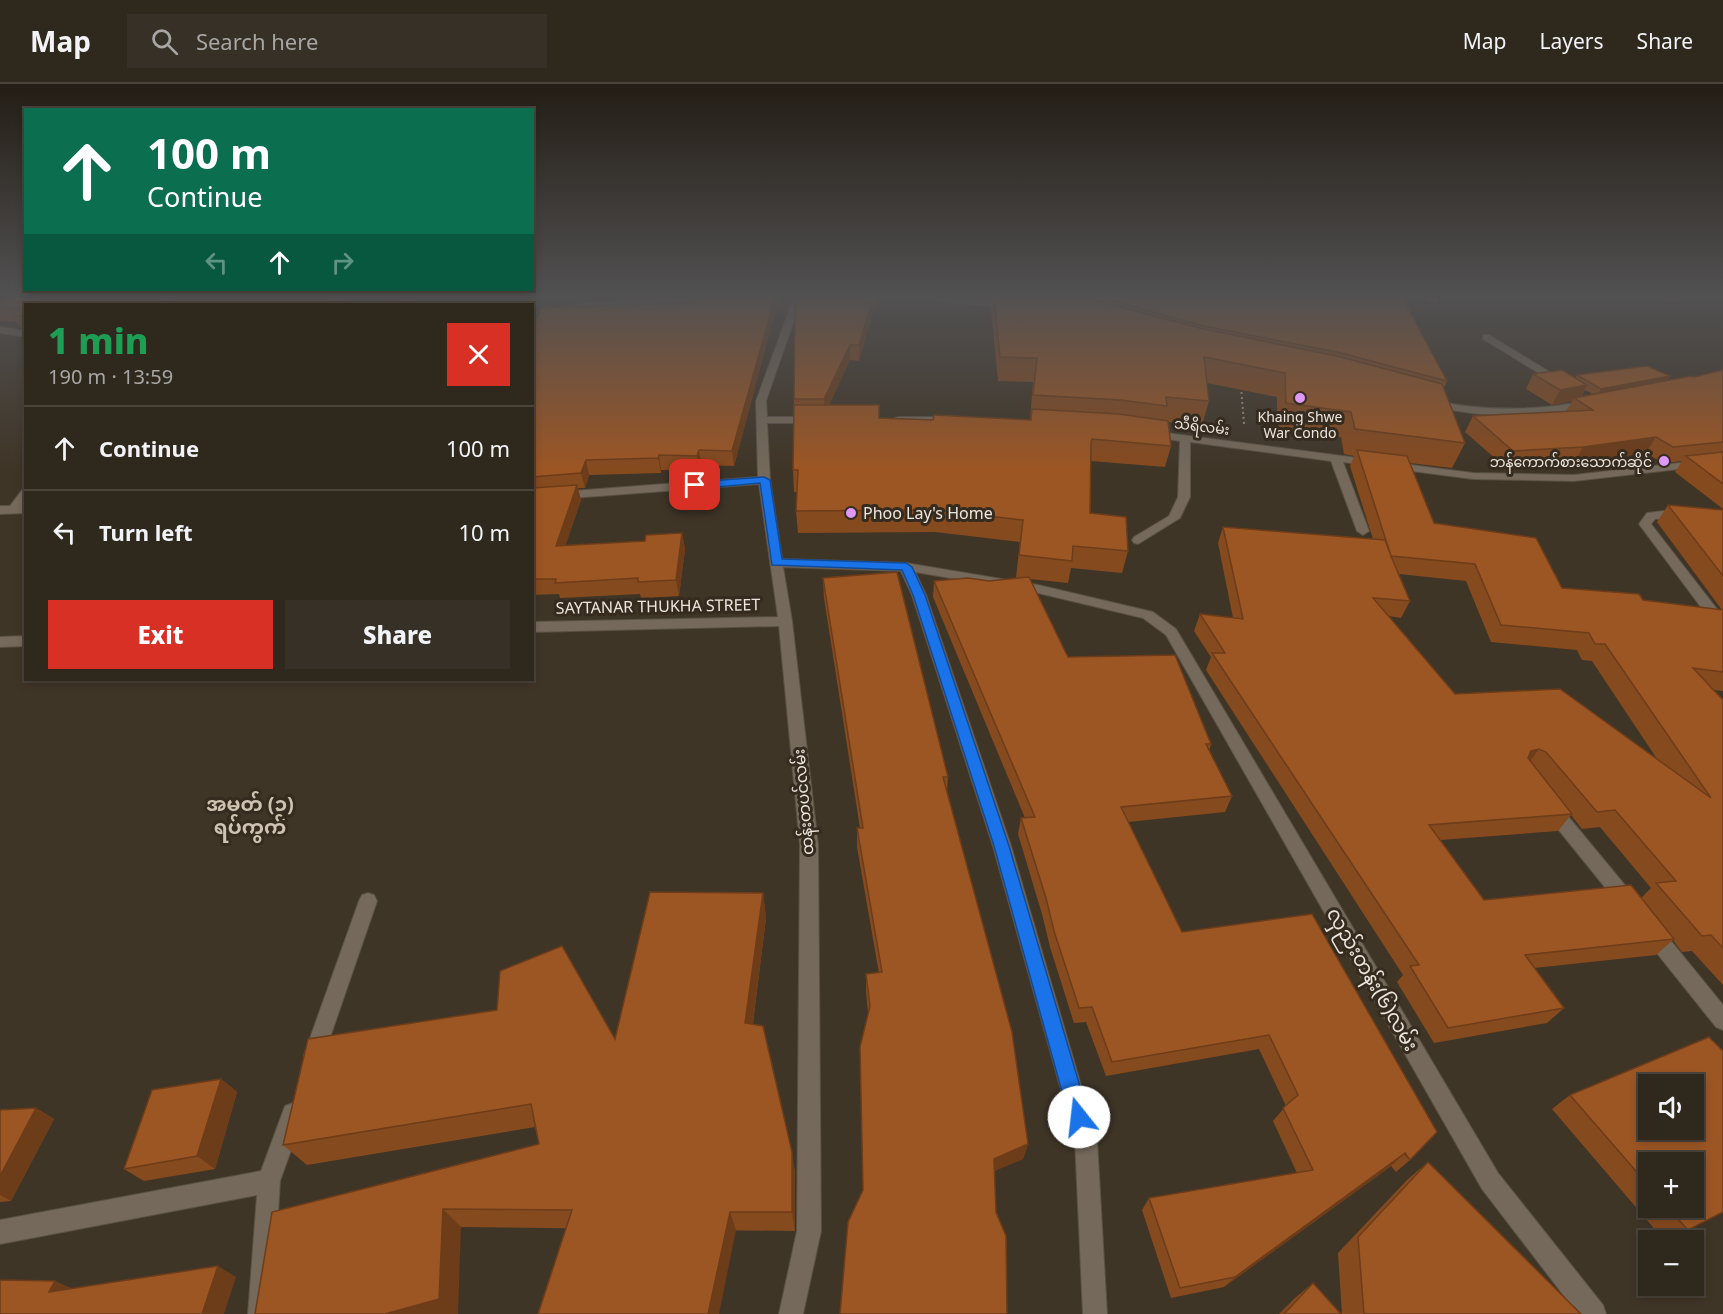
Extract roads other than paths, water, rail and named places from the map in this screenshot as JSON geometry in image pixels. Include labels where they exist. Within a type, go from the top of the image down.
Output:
[{"type":"street","name":"ထန်းတပင်လမ်း","points":[[778,354],[761,401],[764,480],[784,621],[809,845],[809,1231],[791,1314]]},
{"type":"street","points":[[1515,354],[1575,391]]},
{"type":"street","points":[[1418,399],[1451,408],[1500,414],[1549,411],[1594,402],[1585,396]]},
{"type":"street","points":[[762,420],[820,420]]},
{"type":"street","points":[[891,420],[962,420]]},
{"type":"street","name":"သီရိလမ်း","points":[[1138,433],[1473,476],[1574,478],[1723,461]]},
{"type":"street","points":[[1138,540],[1174,518],[1184,497],[1185,439]]},
{"type":"street","points":[[1335,457],[1363,531]]},
{"type":"street","points":[[534,498],[764,480]]},
{"type":"street","points":[[0,510],[20,509]]},
{"type":"street","points":[[1723,518],[1672,514],[1651,516],[1645,524],[1723,627]]},
{"type":"street","points":[[776,563],[906,567],[919,595],[1002,846],[1086,1140],[1095,1314]]},
{"type":"street","name":"လှည်းတန်း(၆)လမ်း","points":[[906,567],[1038,589],[1148,615],[1171,632],[1490,1181],[1593,1314]]},
{"type":"street","name":"SAYTANAR THUKHA STREET","points":[[534,627],[784,621]]},
{"type":"street","points":[[0,642],[24,641]]},
{"type":"street","points":[[1539,792],[1723,1020]]},
{"type":"street","points":[[309,1069],[368,901]]},
{"type":"street","points":[[260,1314],[269,1181],[301,1092]]},
{"type":"street","points":[[0,1232],[269,1181]]},
{"type":"place","name":"Khaing Shwe War Condo","points":[[1300,398]]},
{"type":"place","name":"ဘန်ကောက်စားသောက်ဆိုင်","points":[[1664,461]]},
{"type":"place","name":"Phoo Lay's Home","points":[[851,513]]},
{"type":"district","name":"အမှတ် (၃) ရပ်ကွက်","points":[[250,814]]}]
